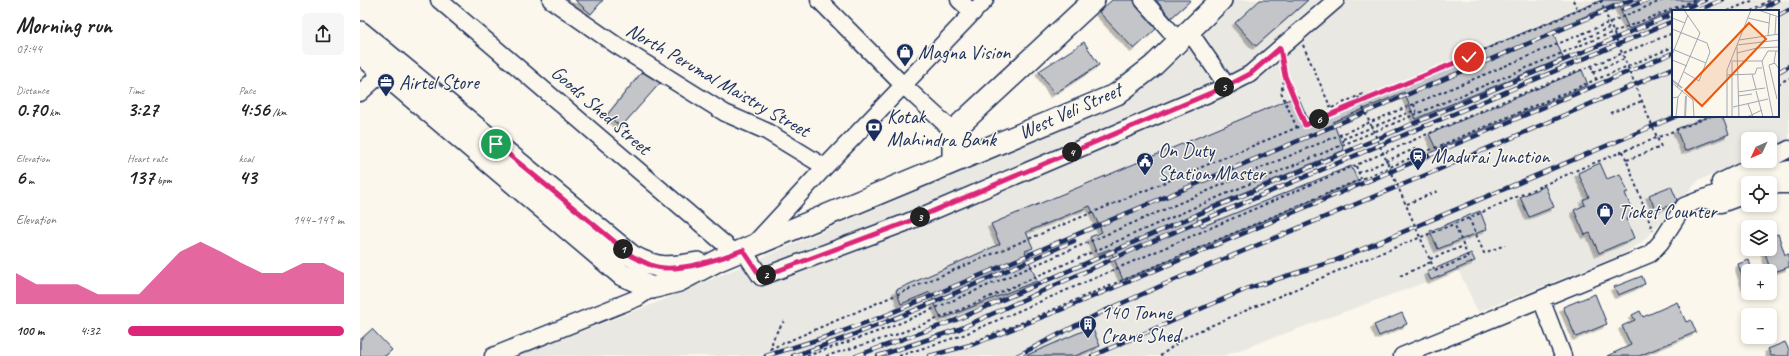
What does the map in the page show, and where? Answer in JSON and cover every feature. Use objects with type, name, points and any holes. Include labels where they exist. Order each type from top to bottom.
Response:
[{"type":"main road","points":[[953,162],[953,131],[1094,0]]},
{"type":"main road","name":"West Veli Street","points":[[652,288],[679,281],[737,252],[1117,94],[1153,66],[1221,0]]},
{"type":"main road","points":[[360,32],[632,256],[652,288]]},
{"type":"main road","points":[[360,52],[622,275],[652,288]]},
{"type":"main road","name":"West Veli Street","points":[[632,256],[646,264],[672,268],[737,252]]},
{"type":"street","name":"Goods Shed Street","points":[[439,0],[737,252],[761,277],[905,223],[1227,86]]},
{"type":"street","name":"North Perumal Maistry Street","points":[[551,0],[616,45],[719,109],[766,131],[825,167]]},
{"type":"street","points":[[819,0],[903,85],[953,131]]},
{"type":"street","points":[[959,0],[973,13]]},
{"type":"street","points":[[737,252],[825,167],[985,0]]},
{"type":"street","points":[[1143,0],[1184,36],[1227,86],[1250,74],[1336,0]]},
{"type":"street","points":[[360,93],[384,72]]},
{"type":"street","points":[[1777,155],[1789,149]]},
{"type":"street","points":[[1701,199],[1718,184],[1750,168]]},
{"type":"street","points":[[1776,176],[1789,169]]},
{"type":"street","points":[[1777,185],[1789,185]]},
{"type":"street","points":[[1402,356],[1650,254],[1658,245],[1684,206],[1701,199],[1741,188]]},
{"type":"street","points":[[1701,199],[1721,204],[1741,197]]},
{"type":"street","points":[[493,356],[637,298],[652,288]]},
{"type":"street","points":[[1541,299],[1563,356]]},
{"type":"path","points":[[1573,0],[1578,11]]},
{"type":"path","points":[[1600,0],[1661,147],[1627,160]]},
{"type":"path","points":[[770,349],[962,267],[1604,0]]},
{"type":"path","points":[[807,356],[891,327],[1340,134],[1663,0]]},
{"type":"path","points":[[826,356],[895,335],[962,309],[1223,194],[1581,45],[1695,0]]},
{"type":"path","points":[[1729,10],[1754,0]]},
{"type":"path","points":[[1753,10],[1770,0]]},
{"type":"path","points":[[1579,40],[1611,27]]},
{"type":"path","points":[[899,356],[963,335],[1504,101],[1672,33]]},
{"type":"path","points":[[1577,35],[1581,45]]},
{"type":"path","points":[[1300,39],[1333,114]]},
{"type":"path","points":[[930,356],[966,345],[1038,316],[1672,47]]},
{"type":"path","points":[[1280,48],[1285,76],[1305,125]]},
{"type":"path","points":[[1593,72],[1624,58]]},
{"type":"path","points":[[1591,66],[1596,79]]},
{"type":"path","points":[[1285,76],[1281,92],[1297,128]]},
{"type":"path","points":[[1779,83],[1789,78]]},
{"type":"path","points":[[1331,108],[1363,94]]},
{"type":"path","points":[[1358,96],[1436,271],[1468,257],[1454,223]]},
{"type":"path","points":[[1610,113],[1642,101]]},
{"type":"path","points":[[1414,104],[1417,114]]},
{"type":"path","points":[[1343,139],[1415,110]]},
{"type":"path","points":[[1160,356],[1187,336],[1356,263],[1469,218],[1623,151],[1708,117]]},
{"type":"path","points":[[1340,134],[1344,144]]},
{"type":"path","points":[[1358,173],[1417,148]]},
{"type":"path","points":[[1623,151],[1658,245]]},
{"type":"path","points":[[1356,166],[1361,179]]},
{"type":"path","points":[[1407,204],[1438,191]]},
{"type":"path","points":[[1469,218],[1484,254],[1505,245]]},
{"type":"path","points":[[1400,276],[1464,246]]},
{"type":"path","points":[[772,356],[770,349],[772,339],[784,321]]},
{"type":"shaded area","points":[[1225,0],[1789,0],[1789,140],[1777,149],[1777,132],[1741,132],[1741,164],[1699,180],[1642,242],[1621,255],[1478,312],[1458,269],[1223,356],[517,356],[661,301],[914,192],[1122,92]]},
{"type":"building","points":[[575,0],[603,0],[591,14]]},
{"type":"building","points":[[1112,0],[1134,0],[1136,6],[1156,29],[1134,49],[1099,12]]},
{"type":"building","points":[[1156,0],[1191,0],[1171,18]]},
{"type":"building","points":[[1260,0],[1308,0],[1256,46],[1235,23]]},
{"type":"building","points":[[1602,0],[1698,0],[1629,29],[1617,3],[1552,30],[1563,58],[1415,119],[1404,92],[1333,122],[1344,150],[1195,213],[1201,227],[1351,166],[1358,181],[1123,280],[1110,249],[1097,254],[1090,237],[1102,232],[1090,206],[1026,232],[1033,248],[1025,251],[1037,281],[941,319],[930,292],[901,304],[896,290],[1000,244],[991,224],[1298,96],[1309,122]]},
{"type":"building","points":[[1084,42],[1099,65],[1054,94],[1039,71]]},
{"type":"building","points":[[1582,70],[1588,85],[1436,149],[1429,134]]},
{"type":"building","points":[[642,72],[660,83],[621,127],[607,115]]},
{"type":"building","points":[[1707,117],[1722,117],[1729,134],[1685,151],[1676,129]]},
{"type":"building","name":"Ticket Counter","points":[[1600,163],[1607,179],[1620,174],[1628,192],[1625,193],[1634,215],[1626,219],[1634,238],[1599,253],[1590,233],[1585,235],[1574,210],[1585,205],[1583,200],[1589,197],[1578,173]]},
{"type":"building","points":[[1545,186],[1554,207],[1529,217],[1520,197]]},
{"type":"building","points":[[1671,186],[1677,200],[1675,203],[1656,211],[1649,195]]},
{"type":"building","points":[[1480,211],[1487,229],[1438,249],[1430,231]]},
{"type":"building","points":[[1777,234],[1785,255],[1789,254],[1789,267],[1777,271],[1777,264],[1768,264],[1766,256],[1777,256]]},
{"type":"building","points":[[1471,253],[1475,261],[1431,280],[1427,272]]},
{"type":"building","points":[[1749,260],[1750,264],[1741,264],[1741,273],[1738,264]]},
{"type":"building","points":[[1642,276],[1645,284],[1618,295],[1614,287]]},
{"type":"building","points":[[1595,294],[1607,324],[1576,337],[1563,307]]},
{"type":"building","points":[[1677,302],[1686,322],[1691,320],[1696,332],[1639,356],[1607,356],[1631,345],[1622,326],[1635,320],[1632,315],[1640,311],[1643,317]]},
{"type":"building","points":[[1402,313],[1407,324],[1379,336],[1374,325]]},
{"type":"building","name":"140 Tonne Crane Shed","points":[[1092,327],[1100,346],[1075,356],[1025,356]]},
{"type":"building","points":[[372,329],[392,350],[385,356],[360,356],[360,340]]},
{"type":"building","points":[[1785,342],[1789,350],[1789,356],[1771,356],[1768,349]]},
{"type":"railway","points":[[766,356],[835,334],[884,316],[1631,0]]},
{"type":"railway","points":[[1623,9],[1647,0]]},
{"type":"railway","points":[[1681,10],[1705,0]]},
{"type":"railway","points":[[1698,10],[1722,0]]},
{"type":"railway","points":[[1760,10],[1777,0]]},
{"type":"railway","points":[[1779,15],[1789,10]]},
{"type":"railway","points":[[856,356],[956,320],[1180,222],[1672,14]]},
{"type":"railway","points":[[878,356],[959,329],[1137,248],[1672,21]]},
{"type":"railway","points":[[929,356],[974,344],[1068,307],[1672,53]]},
{"type":"railway","points":[[1779,71],[1789,66]]},
{"type":"railway","points":[[1017,356],[1102,312],[1181,277],[1440,169],[1672,68]]},
{"type":"railway","points":[[1092,356],[1249,288],[1334,261],[1675,117]]},
{"type":"railway","points":[[793,356],[900,317],[1074,241]]},
{"type":"place","name":"Magna Vision","points":[[905,67]]},
{"type":"place","name":"Airtel Store","points":[[386,97]]},
{"type":"place","name":"Kotak Mahindra Bank","points":[[874,142]]},
{"type":"place","name":"Madurai Junction","points":[[1418,171]]},
{"type":"place","name":"On Duty Station Master","points":[[1145,176]]},
{"type":"place","name":"Ticket Counter","points":[[1605,226]]},
{"type":"place","name":"140 Tonne Crane Shed","points":[[1088,339]]},
{"type":"route","points":[[496,144],[632,256],[646,264],[672,268],[718,260],[743,250],[761,277],[905,223],[1227,86],[1250,74],[1268,60],[1280,48],[1285,76],[1305,125],[1469,57]]}]
